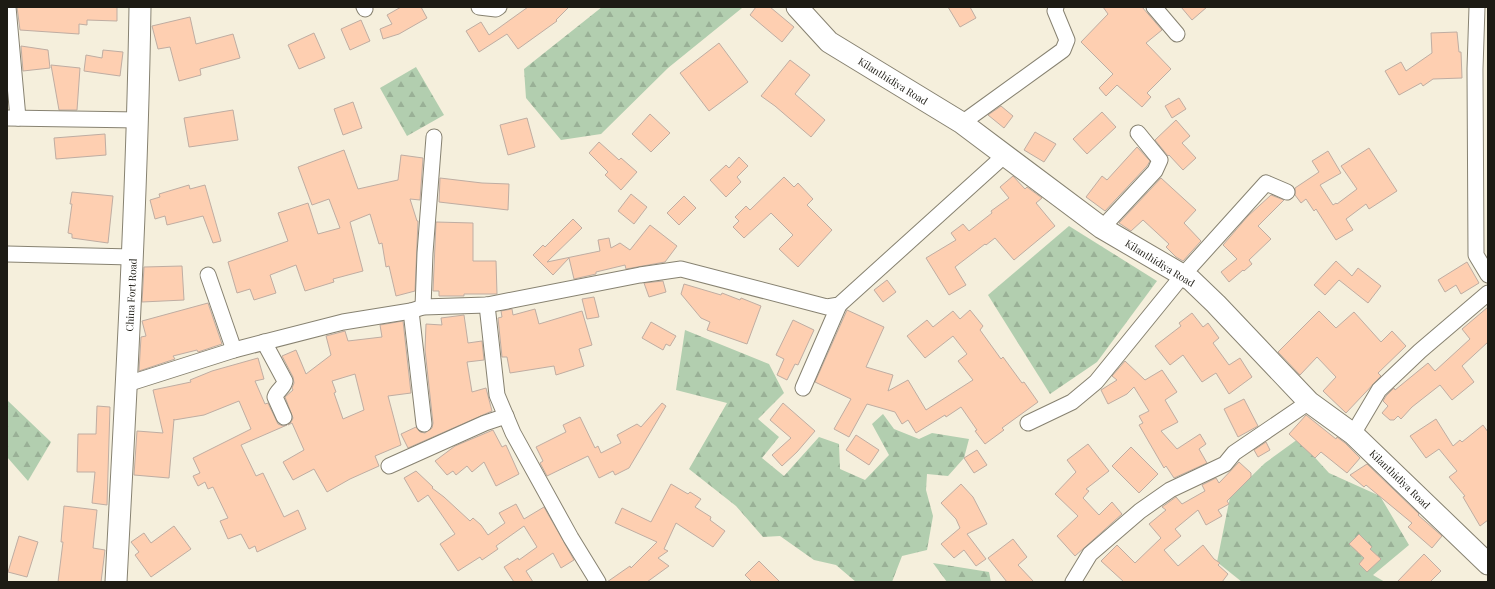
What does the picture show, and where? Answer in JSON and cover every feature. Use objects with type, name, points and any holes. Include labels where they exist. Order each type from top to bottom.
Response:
[{"type":"street","points":[[8,7],[13,118],[139,120]]},
{"type":"street","name":"China Fort Road","points":[[116,582],[139,120],[140,7]]},
{"type":"street","points":[[479,7],[496,9],[499,7]]},
{"type":"street","name":"Kilanthidiya Road","points":[[797,7],[829,42],[962,123],[1102,228],[1191,280],[1216,304],[1309,402],[1353,434],[1488,564]]},
{"type":"street","points":[[962,123],[1063,50],[1067,40],[1055,11],[1056,7]]},
{"type":"street","points":[[1477,7],[1475,69],[1476,255],[1488,276]]},
{"type":"street","points":[[1160,9],[1177,34]]},
{"type":"street","points":[[1102,228],[1155,171],[1160,160],[1138,133]]},
{"type":"street","points":[[424,424],[417,309],[425,253],[434,137]]},
{"type":"street","points":[[803,388],[839,305],[1005,156]]},
{"type":"street","points":[[1028,423],[1072,402],[1096,382],[1183,275],[1266,183],[1286,192]]},
{"type":"street","points":[[7,254],[132,257]]},
{"type":"street","points":[[127,384],[234,350],[343,322],[417,309],[487,305],[640,275],[681,269],[827,307],[839,305]]},
{"type":"street","points":[[208,275],[234,350]]},
{"type":"street","points":[[1353,434],[1379,390],[1420,351],[1488,294]]},
{"type":"street","points":[[487,305],[497,395],[513,433],[571,538],[598,582]]},
{"type":"street","points":[[264,342],[285,381],[275,397],[284,417]]},
{"type":"street","points":[[1073,582],[1090,554],[1140,511],[1170,490],[1225,464],[1234,453],[1309,402]]},
{"type":"street","points":[[389,466],[485,423],[506,416]]},
{"type":"green space","points":[[602,7],[742,8],[668,68],[601,134],[561,140],[526,98],[524,69]]},
{"type":"green space","points":[[416,67],[444,115],[407,136],[380,88]]},
{"type":"green space","points":[[1069,226],[1157,281],[1097,362],[1050,394],[988,295]]},
{"type":"green space","points":[[685,330],[769,364],[784,393],[758,419],[779,437],[762,458],[784,476],[819,437],[839,444],[840,469],[865,480],[889,455],[872,424],[883,414],[894,429],[919,439],[932,433],[969,439],[964,458],[948,476],[927,474],[926,490],[933,516],[927,550],[902,556],[892,582],[856,582],[836,565],[814,560],[780,536],[763,537],[736,506],[689,469],[727,403],[676,390]]},
{"type":"green space","points":[[7,400],[51,442],[28,481],[7,457]]},
{"type":"green space","points":[[1298,439],[1329,473],[1380,496],[1409,545],[1373,575],[1385,582],[1242,582],[1217,562],[1230,497],[1265,463]]},
{"type":"green space","points":[[933,563],[989,572],[991,582],[947,582]]},
{"type":"building","points":[[17,7],[117,7],[117,21],[87,20],[87,25],[79,24],[79,34],[20,30]]},
{"type":"building","points":[[401,7],[421,7],[427,18],[399,34],[383,39],[380,29],[392,24],[387,15]]},
{"type":"building","points":[[528,7],[569,7],[556,20],[557,21],[518,49],[507,34],[479,52],[466,31],[481,22],[489,35]]},
{"type":"building","points":[[756,7],[770,7],[794,27],[782,42],[750,15]]},
{"type":"building","points":[[948,7],[970,7],[976,18],[960,27]]},
{"type":"building","points":[[1103,7],[1142,7],[1162,30],[1146,43],[1171,69],[1147,93],[1151,97],[1142,107],[1117,85],[1106,96],[1099,88],[1113,74],[1081,42],[1108,14]]},
{"type":"building","points":[[1181,7],[1207,7],[1192,20]]},
{"type":"building","points":[[190,17],[196,44],[233,34],[240,58],[200,69],[201,75],[179,81],[170,47],[158,49],[152,26]]},
{"type":"building","points":[[361,20],[370,41],[350,50],[341,29]]},
{"type":"building","points":[[1457,32],[1459,52],[1461,52],[1462,78],[1433,79],[1423,86],[1421,83],[1399,95],[1385,71],[1401,62],[1406,71],[1432,53],[1431,33]]},
{"type":"building","points":[[314,33],[325,58],[299,69],[288,45]]},
{"type":"building","points":[[719,43],[748,82],[709,111],[680,73]]},
{"type":"building","points":[[21,46],[48,50],[50,68],[23,71]]},
{"type":"building","points":[[103,50],[123,52],[120,76],[84,71],[86,55],[102,58]]},
{"type":"building","points":[[790,60],[810,75],[795,94],[825,120],[811,137],[761,96]]},
{"type":"building","points":[[51,65],[80,68],[77,110],[59,110]]},
{"type":"building","points":[[1179,98],[1186,109],[1172,118],[1165,106]]},
{"type":"building","points":[[353,102],[362,128],[343,135],[334,109]]},
{"type":"building","points":[[1001,106],[1013,116],[1004,128],[988,115]]},
{"type":"building","points":[[233,110],[238,140],[189,147],[184,118]]},
{"type":"building","points":[[1102,112],[1116,127],[1087,154],[1073,139]]},
{"type":"building","points":[[650,114],[670,133],[651,152],[632,134]]},
{"type":"building","points":[[527,118],[535,147],[508,155],[500,125]]},
{"type":"building","points":[[1176,120],[1190,136],[1182,143],[1196,158],[1183,170],[1169,155],[1168,156],[1155,140]]},
{"type":"building","points":[[1035,132],[1056,144],[1044,162],[1024,150]]},
{"type":"building","points":[[105,134],[106,155],[56,159],[54,138]]},
{"type":"building","points":[[599,142],[619,160],[621,158],[637,172],[621,190],[605,175],[608,172],[589,153]]},
{"type":"building","points":[[1137,147],[1150,161],[1105,211],[1086,197],[1102,176],[1107,180]]},
{"type":"building","points":[[1369,148],[1397,191],[1369,209],[1366,204],[1346,219],[1353,230],[1336,240],[1316,209],[1314,211],[1306,199],[1301,203],[1295,195],[1295,188],[1319,172],[1312,161],[1328,151],[1341,173],[1320,185],[1333,205],[1336,203],[1337,204],[1357,189],[1341,166]]},
{"type":"building","points":[[344,150],[358,189],[398,180],[401,155],[423,158],[420,200],[410,199],[418,221],[415,291],[396,296],[389,266],[386,267],[382,243],[379,244],[370,214],[350,222],[363,271],[333,279],[334,282],[305,291],[296,265],[270,275],[276,293],[254,300],[250,289],[237,293],[228,262],[288,241],[278,213],[308,203],[318,234],[340,228],[329,199],[312,205],[298,167]]},
{"type":"building","points":[[739,157],[748,166],[737,177],[741,182],[726,197],[710,180],[726,165],[729,168]]},
{"type":"building","points":[[1013,176],[1025,189],[1027,187],[1042,198],[1036,203],[1055,226],[1014,260],[995,238],[986,245],[985,244],[955,267],[966,285],[949,295],[926,258],[956,240],[951,233],[963,224],[969,231],[992,213],[991,211],[1009,198],[1000,187]]},
{"type":"building","points":[[784,177],[794,187],[798,183],[813,199],[807,205],[832,230],[798,267],[779,249],[793,235],[771,213],[744,238],[733,227],[739,221],[735,217],[746,206],[750,210]]},
{"type":"building","points":[[440,178],[482,183],[509,184],[508,210],[439,202]]},
{"type":"building","points":[[1161,178],[1196,210],[1184,223],[1201,241],[1183,261],[1176,257],[1166,247],[1169,244],[1143,220],[1131,231],[1119,223]]},
{"type":"building","points":[[189,185],[190,189],[205,185],[221,241],[213,243],[203,216],[167,225],[165,216],[155,219],[150,200],[160,197],[159,194]]},
{"type":"building","points":[[72,192],[113,196],[108,243],[72,238],[72,234],[68,233]]},
{"type":"building","points":[[631,194],[647,207],[634,224],[618,211]]},
{"type":"building","points":[[1271,195],[1284,200],[1258,226],[1271,239],[1249,260],[1252,264],[1229,282],[1221,272],[1237,259],[1223,245],[1248,216]]},
{"type":"building","points":[[684,196],[696,208],[679,225],[667,213]]},
{"type":"building","points":[[573,219],[582,228],[547,262],[600,251],[598,240],[609,238],[611,248],[620,243],[630,250],[650,225],[677,246],[665,262],[626,269],[625,265],[574,279],[569,258],[553,275],[533,255],[543,245],[545,247]]},
{"type":"building","points":[[436,222],[473,223],[473,261],[496,261],[497,294],[439,296],[439,291],[433,291]]},
{"type":"building","points":[[1336,261],[1352,276],[1358,268],[1381,286],[1368,303],[1339,280],[1325,295],[1314,285]]},
{"type":"building","points":[[1467,262],[1479,283],[1461,294],[1456,285],[1445,292],[1438,280]]},
{"type":"building","points":[[182,266],[184,300],[142,302],[144,267]]},
{"type":"building","points":[[887,280],[896,292],[883,302],[874,290]]},
{"type":"building","points":[[663,281],[666,292],[649,297],[644,283]]},
{"type":"building","points":[[684,284],[721,295],[722,293],[740,300],[741,298],[761,306],[747,344],[707,330],[710,322],[701,318],[681,294]]},
{"type":"building","points":[[594,297],[599,317],[587,319],[582,299]]},
{"type":"building","points":[[208,303],[222,344],[198,352],[197,350],[173,356],[175,359],[139,371],[141,337],[146,336],[142,321]]},
{"type":"building","points":[[1488,307],[1488,342],[1462,366],[1474,382],[1452,400],[1440,385],[1412,407],[1401,419],[1398,416],[1394,420],[1390,420],[1382,413],[1388,406],[1383,401],[1394,388],[1395,390],[1428,363],[1435,371],[1470,339],[1462,329]]},
{"type":"building","points":[[512,309],[513,315],[535,309],[539,324],[582,311],[592,345],[579,349],[584,366],[556,375],[554,366],[510,373],[507,357],[502,357],[498,318],[502,317],[501,311]]},
{"type":"building","points":[[847,310],[884,327],[866,367],[893,375],[888,391],[908,380],[926,410],[973,380],[958,361],[967,354],[953,336],[925,358],[907,336],[927,320],[933,327],[953,311],[960,319],[970,310],[983,326],[980,330],[1001,359],[1003,357],[1022,383],[1024,382],[1038,402],[1002,428],[1004,430],[985,444],[975,431],[977,430],[961,407],[916,433],[908,420],[902,424],[895,412],[867,404],[849,437],[834,429],[851,399],[815,382]]},
{"type":"building","points":[[1319,311],[1336,328],[1354,312],[1381,342],[1392,331],[1406,346],[1378,373],[1381,376],[1346,413],[1323,391],[1336,377],[1317,357],[1300,375],[1278,352]]},
{"type":"building","points":[[1192,313],[1203,327],[1208,323],[1219,338],[1213,343],[1229,365],[1240,358],[1252,377],[1229,394],[1216,373],[1202,382],[1183,355],[1170,365],[1155,346],[1181,326],[1179,323]]},
{"type":"building","points":[[464,315],[468,343],[482,341],[484,360],[467,362],[472,392],[486,388],[492,411],[408,448],[401,434],[416,427],[420,432],[425,433],[432,428],[433,423],[425,350],[426,324],[442,325],[441,318]]},
{"type":"building","points":[[793,320],[814,330],[798,365],[795,364],[787,380],[777,375],[784,359],[776,355]]},
{"type":"building","points":[[403,321],[411,393],[388,396],[401,445],[375,456],[379,466],[350,479],[327,492],[314,469],[293,480],[283,462],[304,450],[292,423],[288,425],[293,418],[285,397],[293,390],[292,388],[294,383],[293,377],[282,356],[296,350],[306,374],[331,355],[326,336],[345,331],[348,341],[382,337],[380,325]],"holes":[[[355,374],[364,410],[343,419],[334,393],[336,392],[332,381]]]},
{"type":"building","points":[[651,322],[676,336],[670,346],[666,344],[663,350],[642,338]]},
{"type":"building","points":[[258,358],[264,379],[255,381],[265,404],[268,403],[278,424],[283,426],[287,425],[241,445],[256,476],[263,473],[284,517],[298,510],[306,529],[257,552],[255,546],[249,549],[241,534],[228,539],[220,521],[228,518],[213,487],[208,489],[205,482],[198,486],[193,476],[200,473],[193,458],[251,429],[239,401],[204,415],[174,419],[169,478],[134,475],[137,431],[163,433],[153,390],[191,382],[190,380],[212,371]]},
{"type":"building","points":[[1125,361],[1145,380],[1162,370],[1177,392],[1165,400],[1178,422],[1161,431],[1177,449],[1200,434],[1206,444],[1199,449],[1207,463],[1174,478],[1166,466],[1164,468],[1139,425],[1143,423],[1139,416],[1149,411],[1134,387],[1127,394],[1108,404],[1101,390],[1117,380],[1112,376]]},
{"type":"building","points":[[1244,399],[1258,426],[1238,437],[1224,409]]},
{"type":"building","points":[[662,403],[666,406],[629,468],[615,475],[613,471],[599,478],[588,456],[547,476],[540,463],[543,461],[536,447],[566,432],[563,425],[580,417],[595,448],[598,446],[601,453],[621,443],[617,435],[637,424],[641,427]]},
{"type":"building","points":[[783,403],[815,431],[797,452],[782,466],[772,455],[791,438],[770,420]]},
{"type":"building","points":[[97,406],[110,407],[107,505],[92,503],[95,472],[77,472],[78,434],[96,434]]},
{"type":"building","points":[[1306,415],[1336,439],[1337,437],[1345,443],[1360,458],[1347,473],[1321,452],[1315,458],[1289,434]]},
{"type":"building","points":[[1436,419],[1453,446],[1460,440],[1462,442],[1483,425],[1488,432],[1488,520],[1480,526],[1463,497],[1465,496],[1449,477],[1457,471],[1439,449],[1426,458],[1410,436]]},
{"type":"building","points":[[493,430],[502,447],[506,445],[519,474],[496,486],[484,462],[472,472],[467,466],[456,475],[453,471],[447,475],[435,461],[455,446]]},
{"type":"building","points":[[856,435],[879,450],[869,465],[846,450]]},
{"type":"building","points":[[1266,442],[1270,450],[1258,457],[1254,450]]},
{"type":"building","points":[[1088,444],[1109,471],[1086,489],[1089,491],[1083,498],[1099,515],[1112,502],[1122,514],[1075,556],[1057,536],[1078,516],[1055,494],[1076,472],[1067,460]]},
{"type":"building","points":[[1131,447],[1158,474],[1139,493],[1112,466]]},
{"type":"building","points":[[977,450],[987,465],[974,473],[964,458]]},
{"type":"building","points":[[1239,462],[1251,473],[1251,477],[1227,501],[1229,504],[1218,510],[1222,516],[1206,525],[1198,510],[1175,529],[1181,536],[1164,550],[1178,566],[1203,545],[1214,559],[1220,563],[1218,565],[1228,574],[1222,582],[1124,582],[1101,561],[1117,545],[1135,563],[1161,538],[1149,524],[1166,510],[1162,507],[1176,497],[1182,504],[1205,491],[1202,485],[1216,478],[1219,483]]},
{"type":"building","points":[[1367,464],[1419,514],[1418,515],[1442,536],[1432,548],[1408,527],[1412,523],[1366,485],[1364,487],[1350,475]]},
{"type":"building","points":[[416,471],[433,487],[432,488],[470,521],[473,518],[481,525],[488,535],[505,523],[499,513],[516,504],[524,519],[544,507],[574,560],[561,568],[553,553],[526,571],[533,582],[514,582],[504,567],[518,558],[519,560],[537,547],[524,526],[496,546],[498,549],[482,560],[480,557],[458,571],[440,544],[455,534],[428,495],[418,502],[404,478]]},
{"type":"building","points":[[671,484],[688,494],[690,492],[701,499],[695,507],[711,517],[710,520],[725,531],[713,547],[676,523],[664,549],[668,551],[658,558],[669,566],[647,582],[607,582],[630,566],[631,568],[657,542],[615,523],[622,508],[651,522]]},
{"type":"building","points":[[961,484],[973,497],[987,524],[967,534],[986,559],[976,566],[964,550],[954,558],[941,544],[960,528],[956,519],[941,503]]},
{"type":"building","points":[[64,506],[97,510],[93,548],[105,550],[101,582],[58,582],[63,542],[61,542]]},
{"type":"building","points":[[174,526],[191,549],[151,577],[135,555],[139,552],[131,542],[144,533],[151,543]]},
{"type":"building","points":[[1359,534],[1372,547],[1370,549],[1381,559],[1367,572],[1359,564],[1364,558],[1349,544]]},
{"type":"building","points":[[19,536],[38,542],[27,577],[8,572]]},
{"type":"building","points":[[1013,539],[1027,557],[1018,565],[1034,582],[1007,582],[988,558]]},
{"type":"building","points":[[1424,554],[1441,571],[1430,582],[1397,582]]},
{"type":"building","points":[[759,561],[780,582],[752,582],[745,575]]}]
